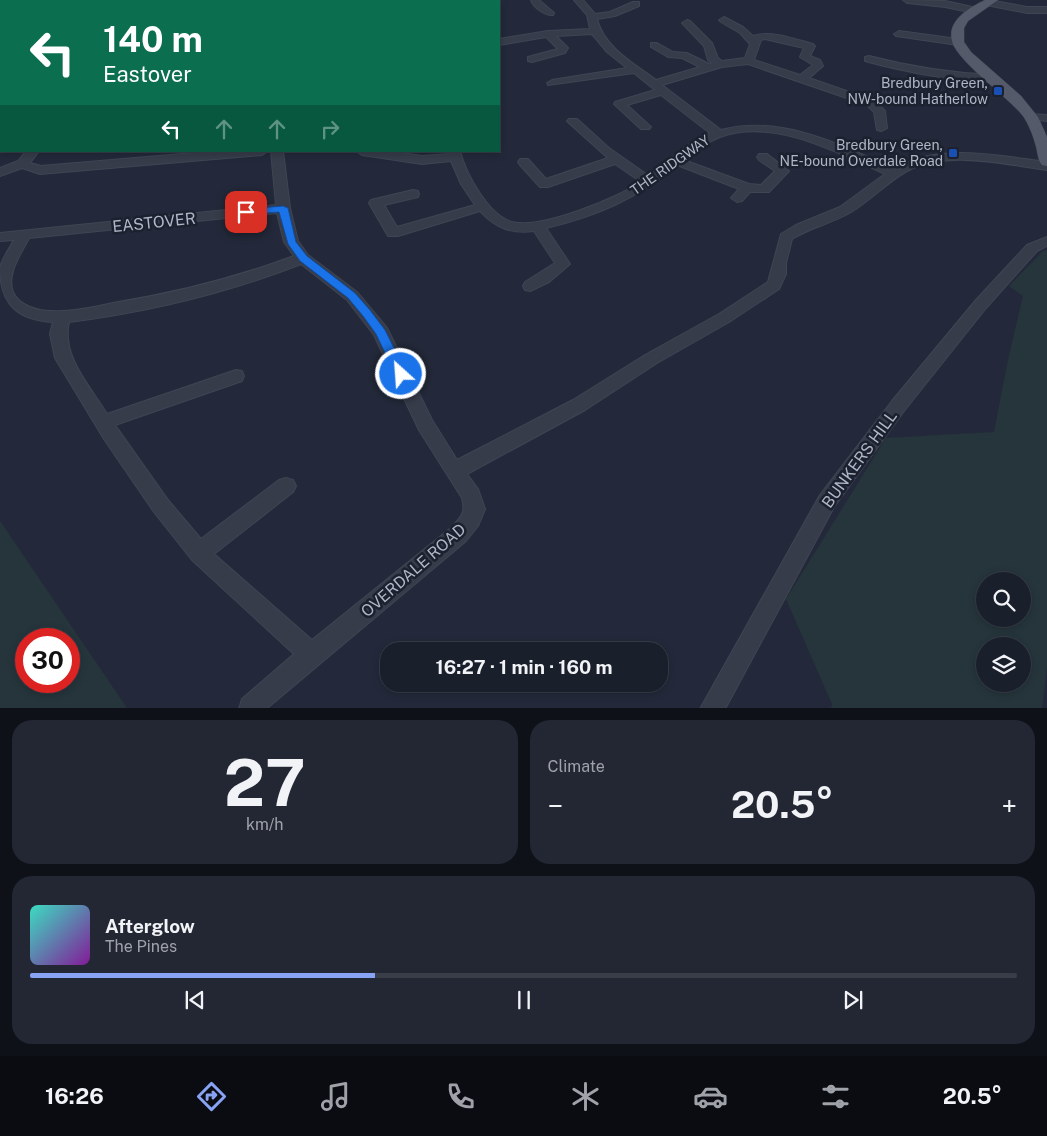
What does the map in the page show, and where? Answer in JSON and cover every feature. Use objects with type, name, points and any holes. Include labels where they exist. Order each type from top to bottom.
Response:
[{"type":"main road","points":[[991,1],[974,10],[963,19],[958,28],[958,42],[967,55],[1016,98],[1030,117],[1043,144],[1047,162]]},
{"type":"street","points":[[535,0],[535,2],[550,13]]},
{"type":"street","points":[[578,0],[592,17],[596,31],[610,50],[718,133]]},
{"type":"street","points":[[907,0],[974,10]]},
{"type":"street","points":[[991,1],[1027,10],[1047,10]]},
{"type":"street","points":[[592,17],[612,14],[636,4]]},
{"type":"street","points":[[724,20],[749,35],[751,41],[755,43]]},
{"type":"street","points":[[704,25],[689,25],[709,45],[713,60],[721,64]]},
{"type":"street","points":[[500,42],[548,34],[596,31]]},
{"type":"street","points":[[532,59],[562,51],[563,48],[548,34]]},
{"type":"street","points":[[895,34],[958,42]]},
{"type":"street","points":[[748,61],[757,38],[764,36],[810,46],[805,57],[816,62],[818,66],[801,79]]},
{"type":"street","points":[[654,44],[671,55],[684,55],[709,68]]},
{"type":"street","points":[[869,60],[896,68],[994,78]]},
{"type":"street","points":[[619,104],[721,64],[748,61],[871,103],[880,111],[881,128]]},
{"type":"street","points":[[552,83],[634,70]]},
{"type":"street","points":[[610,96],[645,127]]},
{"type":"street","points":[[1030,117],[1047,118]]},
{"type":"street","points":[[573,121],[617,159],[650,182]]},
{"type":"street","name":"THE RIDGWAY","points":[[454,154],[464,180],[494,219],[504,225],[522,229],[538,227],[625,197],[650,182],[701,141],[718,133],[758,129],[798,134],[820,141],[895,174]]},
{"type":"street","points":[[0,172],[22,164],[32,152]]},
{"type":"street","points":[[22,164],[40,170],[250,152]]},
{"type":"street","name":"OVERDALE ROAD","points":[[250,707],[459,534],[471,520],[475,509],[472,496],[454,472],[425,425],[381,332],[352,296],[303,258],[291,242],[283,208],[276,152]]},
{"type":"street","points":[[374,152],[399,154],[422,160],[454,154]]},
{"type":"street","points":[[677,161],[747,188],[764,189],[783,171],[763,157]]},
{"type":"street","points":[[454,472],[579,405],[651,359],[724,318],[774,285],[779,274],[779,263],[786,237],[809,223],[844,210],[912,164],[955,158],[981,158],[1047,166]]},
{"type":"street","points":[[524,162],[544,184],[617,159]]},
{"type":"street","points":[[737,198],[747,188]]},
{"type":"street","points":[[413,194],[376,203],[392,233],[484,206]]},
{"type":"street","name":"EASTOVER","points":[[24,235],[283,208]]},
{"type":"street","points":[[530,286],[550,275],[563,264],[538,227]]},
{"type":"street","points":[[0,237],[24,235]]},
{"type":"street","points":[[24,235],[9,264],[3,283],[8,298],[20,308],[35,315],[62,317],[195,294],[266,274],[303,258]]},
{"type":"street","name":"BUNKERS HILL","points":[[712,708],[826,500],[898,406],[981,304],[1032,248],[1047,241]]},
{"type":"street","points":[[62,317],[58,334],[63,358],[152,495],[200,553],[265,615],[311,655]]},
{"type":"street","points":[[104,422],[236,376]]},
{"type":"street","points":[[200,553],[286,486]]},
{"type":"shaded area","points":[[1047,250],[1047,667],[1042,708],[831,708],[832,704],[786,599],[886,438],[994,432],[1023,296],[1009,286],[1043,251]]},
{"type":"shaded area","points":[[0,521],[73,628],[15,628],[15,693],[80,693],[80,639],[127,708],[0,708]]},
{"type":"place","name":"Bredbury Green, NW-bound Hatherlow","points":[[998,91]]},
{"type":"place","name":"Bredbury Green, NE-bound Overdale Road","points":[[953,153]]},
{"type":"route","points":[[246,212],[283,208],[291,242],[303,258],[352,296],[367,313],[381,332],[401,374]]}]
